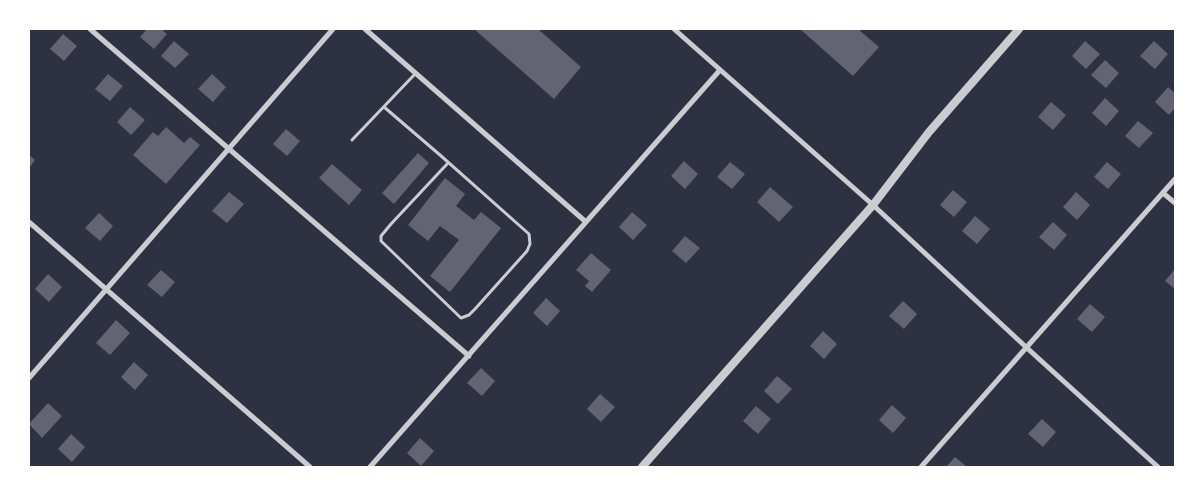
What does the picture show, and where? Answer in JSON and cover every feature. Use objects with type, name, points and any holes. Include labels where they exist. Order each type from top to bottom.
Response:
[{"type":"street","points":[[90,29],[469,356]]},
{"type":"street","points":[[29,378],[333,29]]},
{"type":"street","points":[[365,29],[586,222]]},
{"type":"street","points":[[674,29],[874,205],[1158,467]]},
{"type":"street","points":[[642,467],[874,205],[929,132],[1019,29]]},
{"type":"street","points":[[370,467],[720,70]]},
{"type":"street","points":[[921,467],[1175,179]]},
{"type":"street","points":[[1163,193],[1175,203]]},
{"type":"street","points":[[29,222],[310,467]]},
{"type":"lane","points":[[352,140],[416,73]]},
{"type":"lane","points":[[384,107],[448,163],[529,234],[530,244],[527,250],[469,315],[461,318],[381,241],[381,236],[391,224],[448,163]]},
{"type":"building","points":[[147,29],[161,29],[167,34],[154,49],[140,37]]},
{"type":"building","points":[[474,29],[538,29],[581,67],[554,99]]},
{"type":"building","points":[[800,29],[858,29],[879,47],[853,76]]},
{"type":"building","points":[[63,34],[77,46],[64,61],[50,49]]},
{"type":"building","points":[[174,41],[189,54],[175,68],[161,56]]},
{"type":"building","points":[[1085,41],[1100,54],[1086,69],[1072,56]]},
{"type":"building","points":[[1154,41],[1168,54],[1155,69],[1140,56]]},
{"type":"building","points":[[1105,60],[1119,73],[1106,88],[1091,75]]},
{"type":"building","points":[[108,74],[123,86],[110,101],[95,89]]},
{"type":"building","points":[[212,74],[226,87],[213,102],[198,89]]},
{"type":"building","points":[[1168,87],[1175,93],[1175,108],[1169,115],[1155,102]]},
{"type":"building","points":[[1105,98],[1119,111],[1106,126],[1092,113]]},
{"type":"building","points":[[1051,102],[1066,115],[1053,130],[1038,117]]},
{"type":"building","points":[[130,107],[145,120],[131,135],[117,122]]},
{"type":"building","points":[[1138,121],[1153,133],[1139,148],[1125,136]]},
{"type":"building","points":[[166,127],[184,143],[190,137],[200,145],[166,184],[133,155],[153,132],[158,136]]},
{"type":"building","points":[[286,129],[300,141],[287,156],[273,144]]},
{"type":"building","points":[[418,153],[429,163],[394,204],[382,193]]},
{"type":"building","points":[[29,155],[35,160],[29,168]]},
{"type":"building","points":[[684,161],[698,174],[685,189],[671,176]]},
{"type":"building","points":[[730,162],[745,174],[732,189],[717,177]]},
{"type":"building","points":[[1107,162],[1121,174],[1108,189],[1094,177]]},
{"type":"building","points":[[332,164],[362,190],[349,205],[319,178]]},
{"type":"building","points":[[445,178],[465,194],[456,206],[474,220],[481,212],[501,228],[450,292],[430,276],[459,240],[440,226],[428,241],[408,225]]},
{"type":"building","points":[[770,187],[793,207],[779,222],[757,202]]},
{"type":"building","points":[[953,190],[967,202],[954,217],[940,205]]},
{"type":"building","points":[[229,192],[244,204],[227,223],[212,211]]},
{"type":"building","points":[[1076,192],[1090,205],[1077,220],[1063,207]]},
{"type":"building","points":[[632,212],[647,225],[633,240],[619,227]]},
{"type":"building","points":[[99,213],[113,226],[100,241],[85,228]]},
{"type":"building","points":[[975,216],[990,229],[977,244],[962,231]]},
{"type":"building","points":[[1053,222],[1067,235],[1054,250],[1039,237]]},
{"type":"building","points":[[685,236],[700,248],[686,263],[672,251]]},
{"type":"building","points":[[591,253],[611,270],[592,292],[585,286],[589,281],[576,270]]},
{"type":"building","points":[[1175,269],[1175,289],[1165,281]]},
{"type":"building","points":[[161,270],[175,282],[162,297],[147,285]]},
{"type":"building","points":[[48,274],[62,287],[49,302],[35,289]]},
{"type":"building","points":[[546,298],[560,311],[547,326],[533,313]]},
{"type":"building","points":[[903,301],[917,314],[904,329],[889,316]]},
{"type":"building","points":[[1090,304],[1105,317],[1092,332],[1077,319]]},
{"type":"building","points":[[116,320],[130,333],[110,355],[96,343]]},
{"type":"building","points":[[823,331],[837,344],[824,359],[810,346]]},
{"type":"building","points":[[134,362],[148,375],[135,390],[121,377]]},
{"type":"building","points":[[481,368],[495,381],[482,396],[467,383]]},
{"type":"building","points":[[777,376],[792,389],[778,404],[764,391]]},
{"type":"building","points":[[600,394],[615,407],[601,422],[587,409]]},
{"type":"building","points":[[48,403],[62,416],[42,438],[29,424]]},
{"type":"building","points":[[892,405],[906,418],[893,433],[879,420]]},
{"type":"building","points":[[756,406],[771,419],[758,434],[743,421]]},
{"type":"building","points":[[1042,419],[1056,432],[1043,447],[1028,434]]},
{"type":"building","points":[[71,434],[85,447],[72,462],[58,449]]},
{"type":"building","points":[[420,438],[434,451],[421,466],[407,453]]},
{"type":"building","points":[[955,457],[967,467],[946,467]]}]
